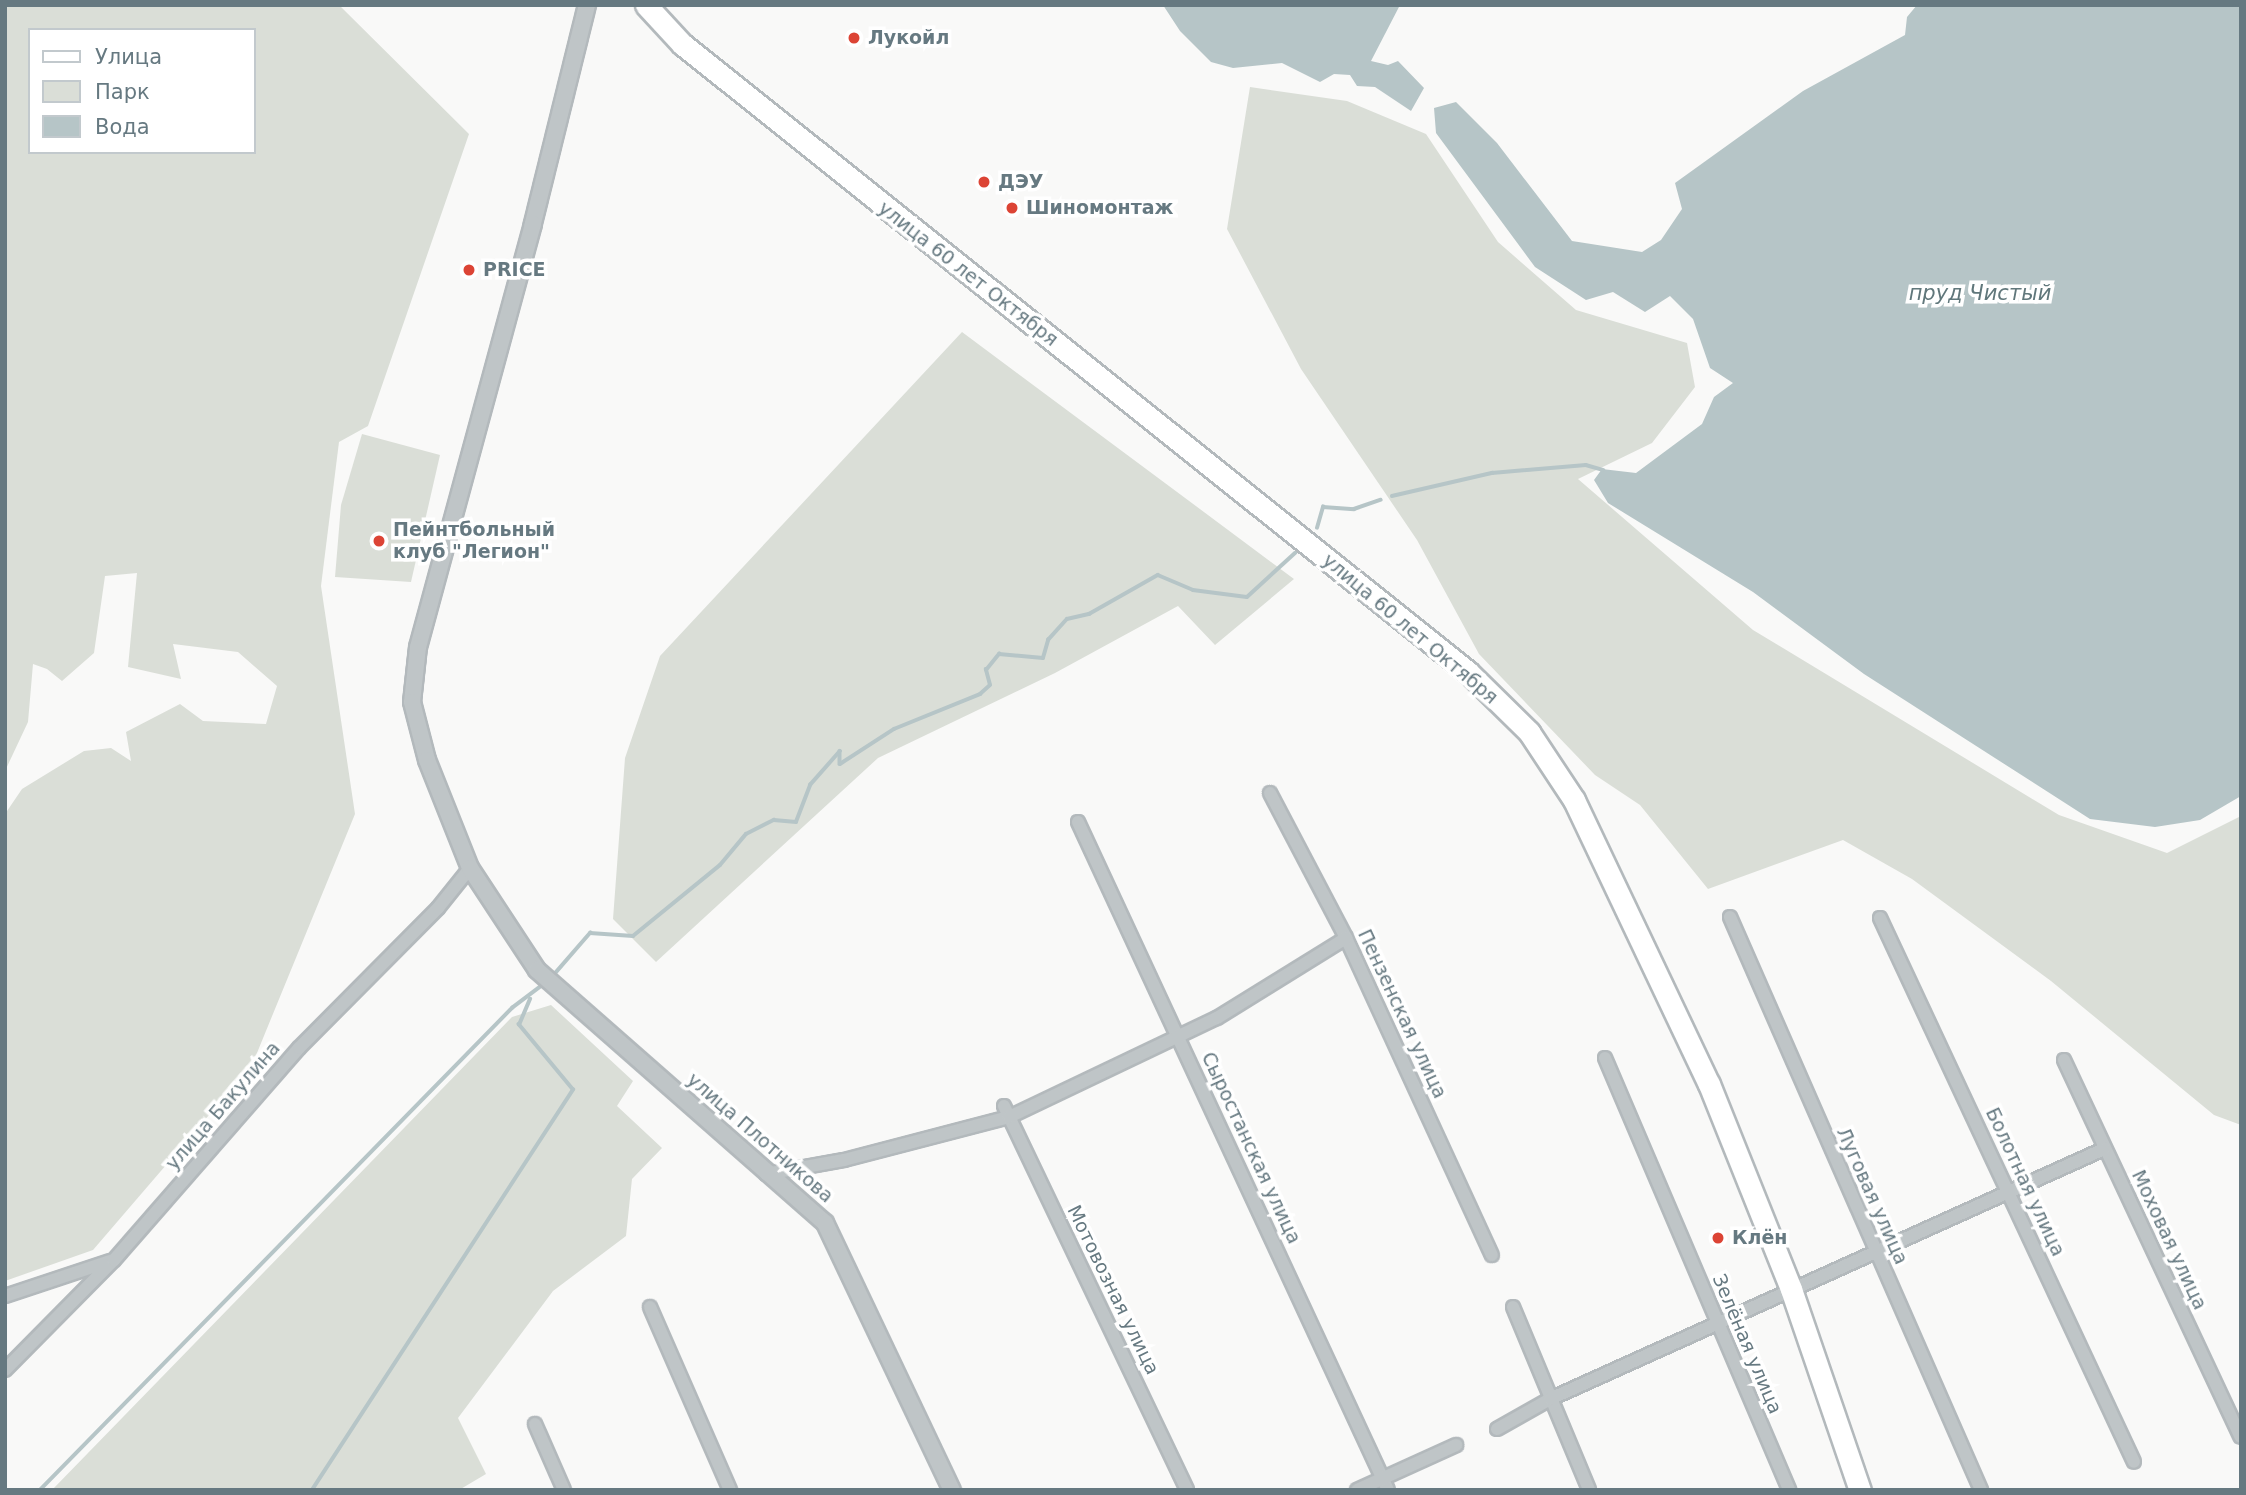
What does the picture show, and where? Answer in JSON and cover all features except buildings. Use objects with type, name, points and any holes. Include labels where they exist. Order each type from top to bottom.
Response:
[{"type":"main road","name":"улица 60 лет Октября","points":[[646,6],[682,44],[845,178],[1468,672],[1529,732],[1574,800],[1709,1084],[1791,1289],[1860,1490]]},
{"type":"street","points":[[470,868],[427,760],[412,702],[418,647],[533,224],[587,5]]},
{"type":"street","name":"Пензенская улица","points":[[1270,793],[1346,937],[1492,1255]]},
{"type":"street","name":"Сыростанская улица","points":[[1078,822],[1385,1484]]},
{"type":"street","name":"улица Плотникова","points":[[470,868],[537,970],[766,1174],[825,1223],[952,1490]]},
{"type":"street","name":"улица Бакулина","points":[[5,1370],[114,1259],[299,1048],[438,908],[470,868]]},
{"type":"street","name":"Луговая улица","points":[[1730,917],[1981,1490]]},
{"type":"street","name":"Болотная улица","points":[[1880,918],[2134,1462]]},
{"type":"street","points":[[766,1174],[844,1160],[1068,1092],[1178,1034],[1217,1018],[1346,937]]},
{"type":"street","name":"Зелёная улица","points":[[1605,1058],[1789,1490]]},
{"type":"street","name":"Моховая улица","points":[[2064,1060],[2241,1437]]},
{"type":"street","name":"Мотовозная улица","points":[[1006,1112],[1187,1490]]},
{"type":"street","points":[[1497,1429],[1550,1398],[2104,1149]]},
{"type":"street","points":[[5,1296],[114,1259]]},
{"type":"street","points":[[650,1307],[730,1490]]},
{"type":"street","points":[[1513,1307],[1589,1490]]},
{"type":"street","points":[[535,1424],[564,1490]]},
{"type":"street","points":[[1357,1490],[1385,1484],[1456,1444]]},
{"type":"green space","points":[[5,5],[339,5],[469,134],[368,426],[339,442],[321,586],[355,814],[252,1065],[93,1250],[5,1281],[5,814],[22,789],[84,751],[111,748],[131,761],[126,732],[180,704],[203,721],[266,724],[277,686],[238,652],[173,644],[181,679],[128,667],[137,573],[105,576],[94,653],[62,681],[47,669],[33,664],[28,722],[5,771]]},
{"type":"green space","points":[[1250,87],[1347,101],[1426,134],[1498,242],[1576,310],[1687,343],[1695,387],[1652,443],[1578,479],[1753,630],[2059,815],[2167,853],[2241,816],[2241,1125],[2214,1115],[2051,981],[1912,879],[1843,840],[1708,889],[1640,805],[1595,775],[1479,654],[1417,540],[1301,369],[1227,229]]},
{"type":"green space","points":[[962,332],[1294,579],[1215,645],[1178,606],[1055,673],[878,758],[656,962],[613,919],[625,758],[660,656]]},
{"type":"green space","name":"Пейнтбольный клуб \"Легион\"","points":[[362,434],[440,455],[411,582],[335,577],[341,505]]},
{"type":"green space","points":[[551,1005],[633,1081],[617,1106],[662,1148],[632,1179],[626,1236],[553,1291],[458,1418],[486,1474],[459,1490],[52,1490],[512,1017]]},
{"type":"water","points":[[1163,5],[1400,5],[1371,61],[1388,65],[1398,61],[1424,88],[1411,111],[1375,87],[1357,86],[1350,75],[1334,74],[1320,82],[1282,63],[1233,68],[1211,62],[1180,31]]},
{"type":"water","name":"пруд Чистый","points":[[1917,5],[2241,5],[2241,796],[2200,820],[2155,827],[2090,819],[1864,674],[1753,592],[1608,503],[1594,480],[1602,469],[1636,473],[1702,424],[1714,397],[1733,383],[1710,368],[1693,319],[1670,296],[1645,312],[1613,292],[1586,300],[1535,267],[1436,133],[1434,108],[1456,102],[1497,143],[1572,241],[1642,252],[1661,240],[1682,209],[1675,183],[1803,91],[1905,35],[1907,17]]},
{"type":"waterway","points":[[1392,496],[1492,473],[1586,465],[1603,470]]},
{"type":"waterway","points":[[1317,528],[1323,507],[1354,509],[1380,500]]},
{"type":"waterway","points":[[551,978],[590,933],[633,936],[720,865],[746,834],[774,820],[796,822],[810,785],[840,751],[840,764],[894,729],[980,694],[990,685],[986,670],[999,654],[1043,658],[1048,640],[1067,619],[1089,614],[1158,575],[1193,590],[1247,597],[1295,553]]},
{"type":"waterway","points":[[40,1490],[512,1008],[545,983]]},
{"type":"waterway","points":[[312,1490],[573,1090],[519,1025],[530,999]]},
{"type":"place","name":"Лукойл","points":[[854,38]]},
{"type":"place","name":"ДЭУ","points":[[984,182]]},
{"type":"place","name":"Шиномонтаж","points":[[1012,208]]},
{"type":"place","name":"PRICE","points":[[469,270]]},
{"type":"place","name":"Пейнтбольный клуб \"Легион\"","points":[[379,541]]},
{"type":"place","name":"Клён","points":[[1718,1238]]}]
